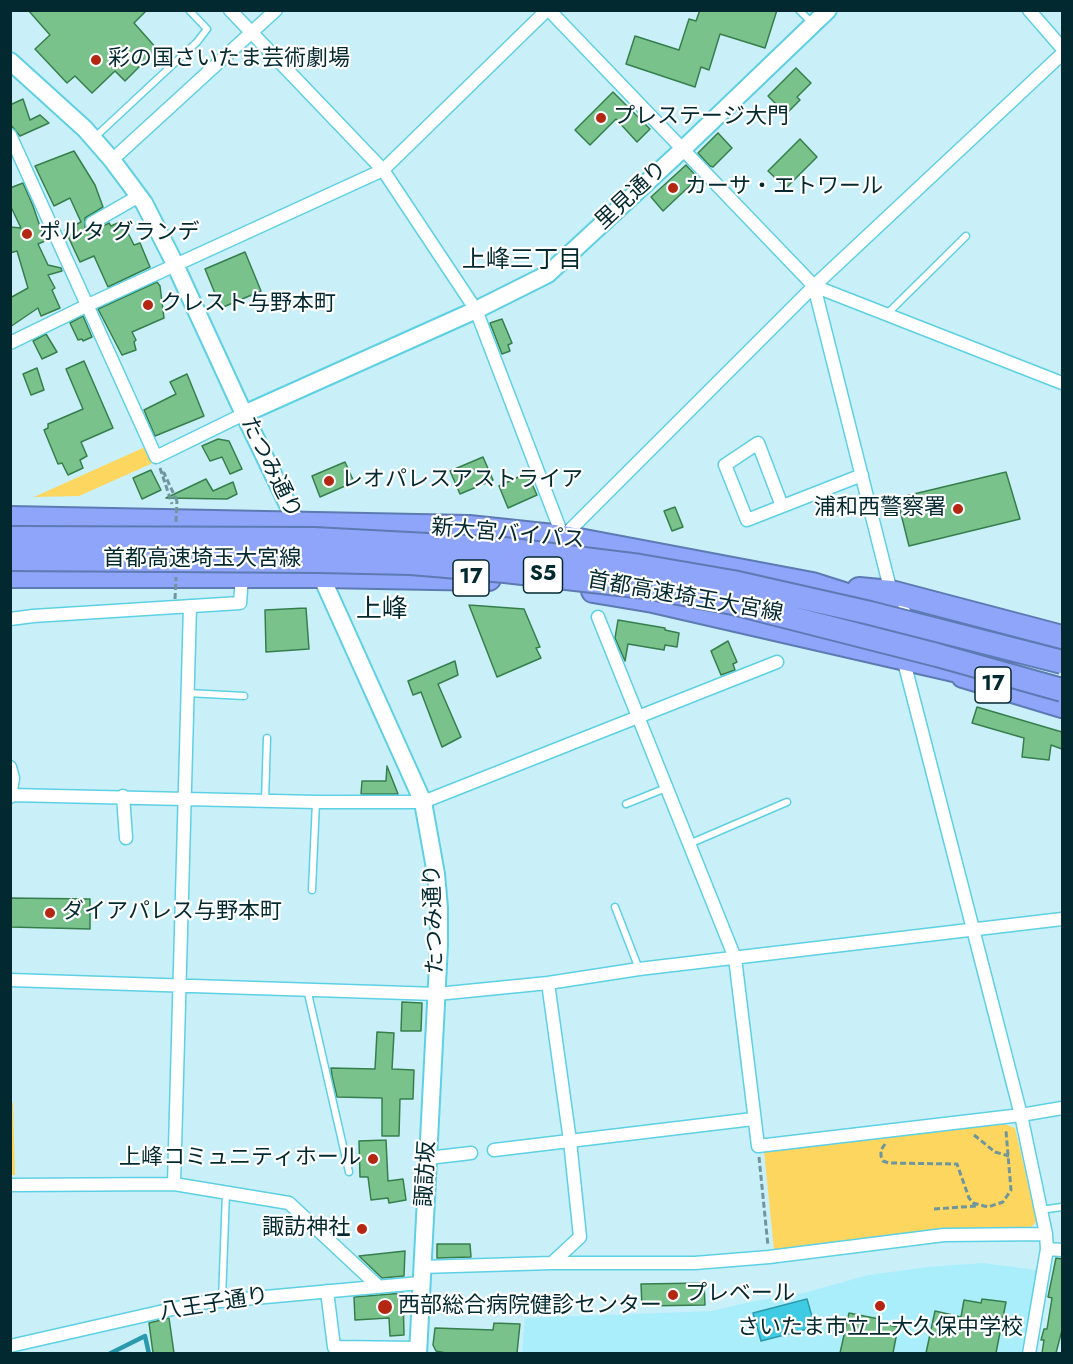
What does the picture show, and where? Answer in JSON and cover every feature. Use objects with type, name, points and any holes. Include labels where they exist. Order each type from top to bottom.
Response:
[{"type":"highway","name":"新大宮バイパス","points":[[10,519],[469,527],[563,537],[812,584],[1062,660]]},
{"type":"highway","name":"首都高速埼玉大宮線","points":[[10,538],[314,538],[504,549],[640,566],[733,582],[1062,660]]},
{"type":"highway","name":"首都高速埼玉大宮線","points":[[10,559],[411,564],[505,571],[645,586],[733,603],[937,655],[1062,692]]},
{"type":"highway","name":"新大宮バイパス","points":[[10,576],[322,576],[508,579],[653,601],[913,662],[1062,692]]},
{"type":"highway","name":"17","points":[[812,584],[891,592],[1062,637]]},
{"type":"highway","name":"17","points":[[913,662],[1062,706]]},
{"type":"main road","name":"里見通り","points":[[244,414],[476,310],[548,274],[828,10]]},
{"type":"main road","name":"たつみ通り","points":[[10,61],[59,104],[93,138],[139,196],[175,266],[322,576],[423,802],[436,874],[439,908],[437,994]]},
{"type":"main road","name":"諏訪坂","points":[[418,1351],[437,994]]},
{"type":"street","points":[[230,10],[383,170],[476,310],[563,537],[814,286],[1062,54]]},
{"type":"street","points":[[112,160],[276,10]]},
{"type":"street","points":[[10,343],[383,170],[548,10],[814,286],[1062,383]]},
{"type":"street","points":[[1029,10],[1062,48]]},
{"type":"street","points":[[10,135],[156,457],[244,414]]},
{"type":"street","points":[[92,223],[139,196]]},
{"type":"street","points":[[814,286],[891,592],[905,614]]},
{"type":"street","points":[[782,506],[758,443],[725,465],[747,520],[862,475]]},
{"type":"street","points":[[10,619],[240,603],[242,576]]},
{"type":"street","points":[[174,1184],[190,606]]},
{"type":"street","points":[[598,617],[735,958],[758,1146],[1021,1115],[1062,1108]]},
{"type":"street","points":[[10,767],[13,778],[11,796],[423,802],[777,662]]},
{"type":"street","points":[[913,662],[975,930],[1021,1115],[1046,1234],[1047,1249],[1029,1353]]},
{"type":"street","points":[[123,796],[126,838]]},
{"type":"street","points":[[10,980],[437,994],[548,983],[639,969],[1062,919]]},
{"type":"street","points":[[548,983],[570,1142],[580,1237],[552,1263]]},
{"type":"street","points":[[494,1150],[753,1119]]},
{"type":"street","points":[[428,1158],[471,1153]]},
{"type":"street","points":[[10,1185],[174,1184],[289,1203],[379,1287]]},
{"type":"street","name":"八王子通り","points":[[15,1348],[199,1303],[379,1287],[421,1275],[552,1263],[695,1263],[770,1257],[944,1235],[1046,1234]]},
{"type":"street","points":[[1047,1249],[1062,1250]]},
{"type":"street","points":[[327,1291],[334,1347],[418,1351]]},
{"type":"lane","points":[[93,138],[197,42],[207,29],[189,10]]},
{"type":"lane","points":[[799,10],[813,25]]},
{"type":"lane","points":[[886,315],[966,236]]},
{"type":"lane","points":[[188,693],[244,696]]},
{"type":"lane","points":[[265,801],[267,738]]},
{"type":"lane","points":[[626,804],[666,788]]},
{"type":"lane","points":[[312,890],[316,802]]},
{"type":"lane","points":[[688,844],[787,802]]},
{"type":"lane","points":[[615,907],[639,969]]},
{"type":"lane","points":[[308,989],[349,1172]]},
{"type":"lane","points":[[222,1301],[226,1193]]},
{"type":"lane","points":[[1040,1209],[1062,1207]]},
{"type":"path","points":[[156,457],[177,501]]},
{"type":"path","points":[[164,474],[172,506]]},
{"type":"path","points":[[934,1209],[996,1206],[1008,1196],[1011,1190],[1004,1117]]},
{"type":"path","points":[[968,1136],[984,1134]]},
{"type":"path","points":[[974,1135],[994,1152],[1008,1156]]},
{"type":"path","points":[[888,1143],[883,1146],[881,1156],[889,1163],[957,1164],[969,1198],[973,1203],[981,1206]]},
{"type":"path","points":[[758,1146],[770,1257]]},
{"type":"path","points":[[968,1207],[969,1198]]},
{"type":"shaded area","points":[[145,447],[153,463],[79,496],[34,497]]},
{"type":"shaded area","points":[[13,1102],[15,1175],[11,1175],[10,1103]]},
{"type":"shaded area","points":[[996,1121],[1015,1128],[1037,1221],[1030,1228],[774,1250],[764,1151]]},
{"type":"shaded area","name":"さいたま市立上大久保中学校","points":[[983,1263],[1037,1270],[1021,1353],[522,1354],[525,1318],[712,1311],[803,1293],[869,1275]]},
{"type":"shaded area","points":[[807,1299],[815,1327],[761,1341],[753,1313]]},
{"type":"building","name":"彩の国さいたま芸術劇場","points":[[28,10],[147,10],[134,23],[157,49],[125,81],[115,71],[92,93],[75,76],[67,83],[35,49],[50,35]]},
{"type":"building","points":[[700,10],[777,10],[765,48],[720,34],[709,70],[701,67],[695,87],[626,64],[635,36],[679,50],[689,19],[696,21]]},
{"type":"building","points":[[796,68],[811,83],[797,97],[800,100],[786,114],[768,96]]},
{"type":"building","name":"プレステージ大門","points":[[613,92],[650,129],[637,142],[616,119],[590,145],[575,130]]},
{"type":"building","points":[[23,99],[30,120],[40,115],[49,123],[20,136],[10,124],[10,105]]},
{"type":"building","points":[[718,133],[732,148],[713,167],[698,153]]},
{"type":"building","points":[[800,139],[817,157],[786,188],[768,171]]},
{"type":"building","points":[[74,151],[95,185],[103,207],[85,218],[85,228],[93,231],[109,223],[111,226],[122,221],[134,245],[140,243],[150,267],[108,287],[94,256],[80,262],[65,230],[81,222],[70,198],[54,206],[35,166]]},
{"type":"building","name":"カーサ・エトワール","points":[[686,165],[698,178],[663,211],[651,197]]},
{"type":"building","points":[[23,183],[45,241],[38,244],[48,265],[61,268],[62,271],[48,275],[55,288],[52,290],[60,308],[41,316],[38,308],[10,327],[10,298],[28,288],[17,251],[10,253],[10,227],[21,228],[10,205],[10,188]]},
{"type":"building","points":[[245,252],[261,291],[221,308],[205,269]]},
{"type":"building","points":[[157,282],[160,286],[164,318],[132,332],[136,340],[134,342],[136,350],[122,355],[98,309]]},
{"type":"building","points":[[83,316],[92,337],[83,341],[78,340],[70,323]]},
{"type":"building","points":[[502,319],[512,343],[508,345],[510,351],[502,354],[490,323]]},
{"type":"building","points":[[46,334],[57,352],[42,359],[33,341]]},
{"type":"building","points":[[84,361],[113,428],[81,442],[87,456],[80,460],[83,468],[68,475],[62,463],[58,464],[44,430],[48,428],[48,424],[83,409],[66,369]]},
{"type":"building","points":[[37,368],[44,390],[31,395],[23,374]]},
{"type":"building","points":[[187,374],[204,416],[155,436],[144,410],[176,394],[170,382]]},
{"type":"building","points":[[218,439],[229,441],[242,469],[230,474],[222,457],[210,461],[202,446]]},
{"type":"building","points":[[483,457],[493,480],[460,494],[450,471]]},
{"type":"building","name":"レオパレスアストライア","points":[[345,462],[354,482],[320,497],[312,476]]},
{"type":"building","points":[[151,470],[161,490],[142,499],[133,478]]},
{"type":"building","name":"浦和西警察署","points":[[1006,472],[1020,519],[909,546],[897,498]]},
{"type":"building","points":[[527,473],[537,495],[508,508],[499,486]]},
{"type":"building","points":[[206,479],[213,491],[233,482],[237,494],[227,499],[166,498]]},
{"type":"building","points":[[675,507],[683,527],[672,531],[664,511]]},
{"type":"building","points":[[469,605],[524,609],[540,647],[536,648],[541,658],[497,677]]},
{"type":"building","points":[[306,608],[309,649],[266,652],[265,610]]},
{"type":"building","points":[[618,620],[665,628],[665,630],[679,633],[677,647],[665,645],[664,650],[628,644],[625,661],[615,638]]},
{"type":"building","points":[[728,641],[737,662],[733,664],[735,670],[721,675],[711,651]]},
{"type":"building","points":[[455,661],[458,675],[438,684],[461,737],[442,747],[421,692],[413,695],[408,681]]},
{"type":"building","points":[[977,707],[1062,732],[1062,749],[1051,745],[1049,760],[1022,757],[1024,738],[972,723]]},
{"type":"building","points":[[387,766],[398,794],[361,794],[362,781],[386,781]]},
{"type":"building","name":"ダイアパレス与野本町","points":[[10,898],[90,899],[90,929],[10,927]]},
{"type":"building","points":[[402,1002],[422,1003],[421,1031],[401,1031]]},
{"type":"building","points":[[377,1032],[394,1033],[392,1069],[414,1070],[413,1099],[400,1099],[399,1136],[382,1136],[382,1098],[337,1097],[332,1076],[331,1068],[375,1069]]},
{"type":"building","points":[[386,1140],[388,1181],[403,1179],[406,1200],[389,1203],[388,1198],[371,1200],[368,1177],[360,1177],[359,1141]]},
{"type":"building","points":[[437,1244],[470,1244],[471,1257],[437,1258]]},
{"type":"building","points":[[405,1251],[404,1276],[382,1278],[359,1256]]},
{"type":"building","points":[[1056,1258],[1062,1259],[1062,1330],[1056,1353],[1042,1353],[1044,1340],[1041,1340],[1044,1329],[1047,1329],[1052,1298],[1048,1297]]},
{"type":"building","name":"プレベール","points":[[704,1283],[705,1305],[642,1306],[641,1284]]},
{"type":"building","points":[[403,1293],[404,1335],[390,1336],[389,1318],[355,1320],[354,1297]]},
{"type":"building","points":[[982,1299],[1006,1302],[996,1353],[926,1353],[935,1311],[961,1317],[964,1300],[981,1303]]},
{"type":"building","points":[[849,1313],[879,1319],[878,1323],[898,1327],[893,1353],[840,1353]]},
{"type":"building","points":[[169,1318],[174,1353],[153,1353],[149,1323]]},
{"type":"building","points":[[494,1323],[520,1324],[517,1353],[446,1353],[436,1351],[433,1345],[435,1328],[493,1330]]},
{"type":"waterway","points":[[109,1354],[145,1336],[149,1354]]},
{"type":"place","name":"彩の国さいたま芸術劇場","points":[[96,60]]},
{"type":"place","name":"プレステージ大門","points":[[601,118]]},
{"type":"place","name":"カーサ・エトワール","points":[[673,188]]},
{"type":"place","name":"ポルタ グランデ","points":[[27,234]]},
{"type":"place","name":"クレスト与野本町","points":[[148,305]]},
{"type":"place","name":"レオパレスアストライア","points":[[329,481]]},
{"type":"place","name":"浦和西警察署","points":[[958,509]]},
{"type":"place","name":"ダイアパレス与野本町","points":[[50,913]]},
{"type":"place","name":"上峰コミュニティホール","points":[[373,1159]]},
{"type":"place","name":"諏訪神社","points":[[362,1229]]},
{"type":"place","name":"プレベール","points":[[673,1295]]},
{"type":"place","name":"さいたま市立上大久保中学校","points":[[880,1306]]},
{"type":"place","name":"西部総合病院健診センター","points":[[385,1307]]},
{"type":"district","name":"上峰三丁目","points":[[522,261]]},
{"type":"district","name":"上峰","points":[[382,611]]}]
